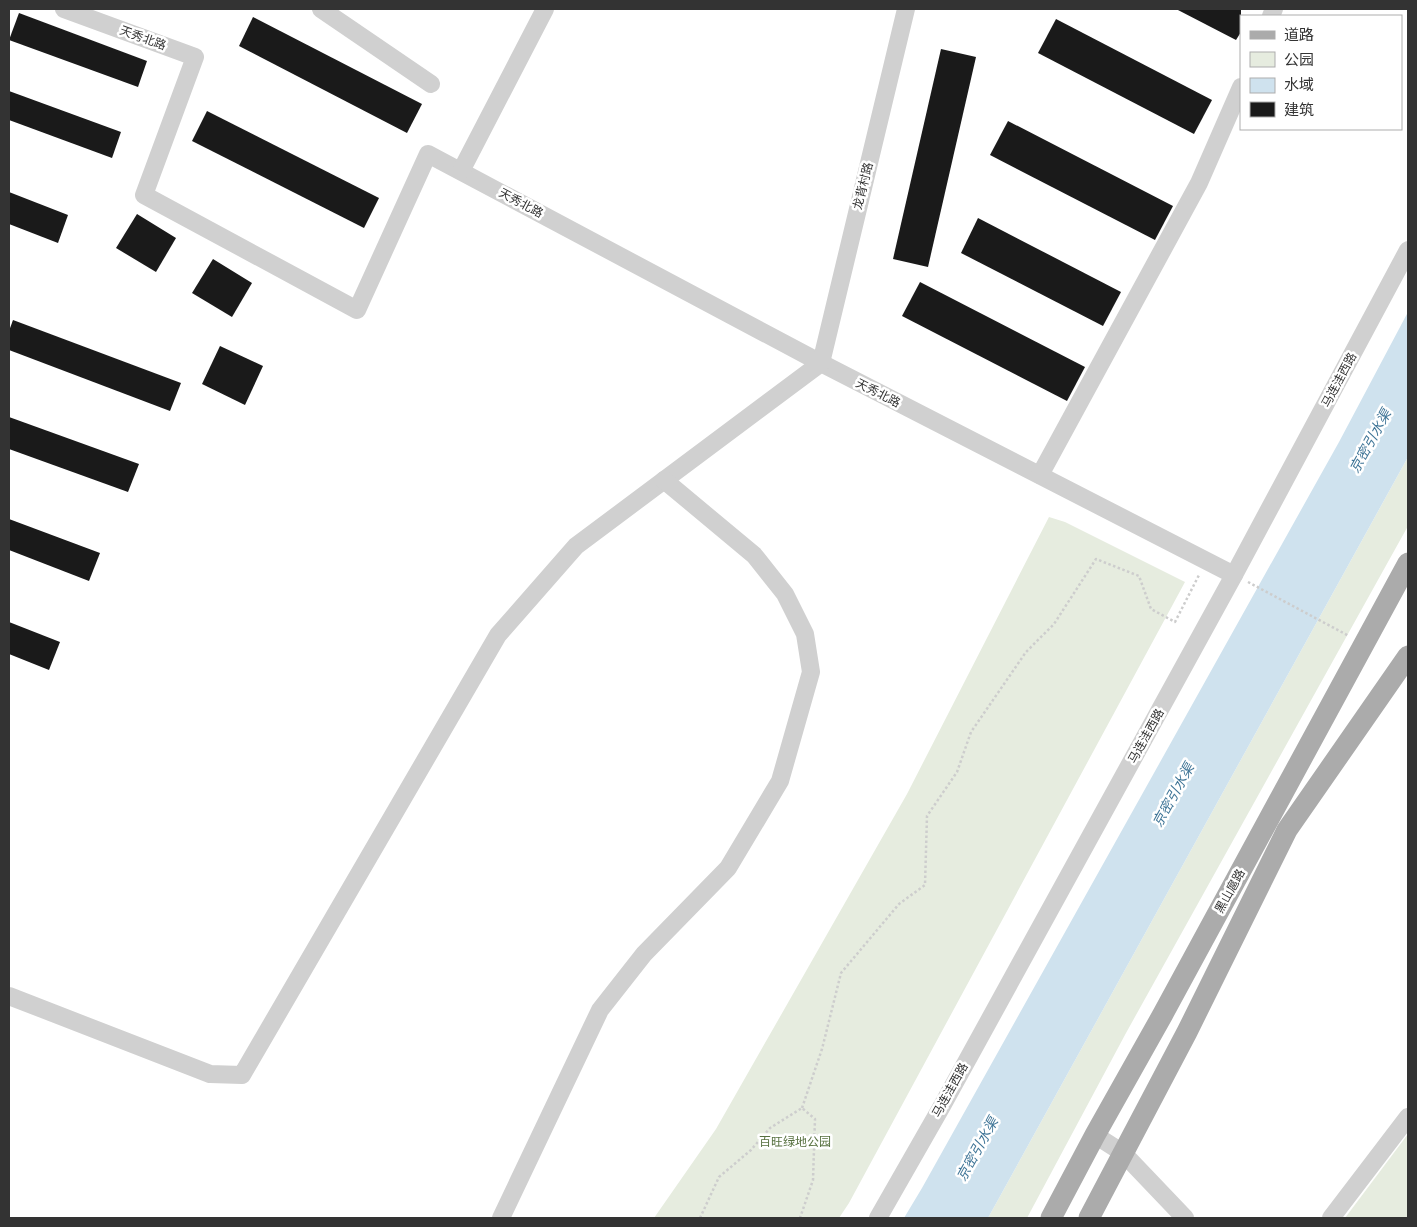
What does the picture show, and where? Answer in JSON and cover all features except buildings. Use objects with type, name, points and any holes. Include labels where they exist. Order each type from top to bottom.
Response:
[{"type":"main road","name":"黑山扈路","points":[[1050,1218],[1408,563]]},
{"type":"main road","name":"黑山扈路","points":[[1090,1216],[1187,1032],[1287,830],[1408,656]]},
{"type":"main road","points":[[1061,1200],[1076,1193],[1083,1195],[1090,1201],[1090,1216]]},
{"type":"street","name":"天秀北路","points":[[64,9],[91,14],[195,57],[144,195],[358,310],[428,154],[821,363],[1234,575]]},
{"type":"street","points":[[321,9],[431,84]]},
{"type":"street","points":[[461,171],[545,9]]},
{"type":"street","name":"龙背村路","points":[[821,363],[906,9]]},
{"type":"street","points":[[1040,475],[1199,183],[1240,88]]},
{"type":"street","name":"马连洼西路","points":[[878,1218],[947,1097],[1234,575],[1408,250]]},
{"type":"street","points":[[9,996],[210,1074],[242,1075],[498,636],[576,546],[821,363]]},
{"type":"street","points":[[501,1218],[600,1010],[644,954],[728,868],[780,781],[810,672],[805,634],[785,594],[754,555],[664,480]]},
{"type":"street","points":[[1331,1218],[1408,1117]]},
{"type":"street","points":[[1095,1135],[1123,1153],[1185,1218]]},
{"type":"path","points":[[700,1218],[719,1177],[751,1150],[770,1128],[802,1108],[822,1049],[841,973],[899,904],[925,885],[927,816],[957,772],[971,732],[1026,652],[1054,624],[1096,559],[1138,576],[1151,609],[1175,622],[1207,561]]},
{"type":"path","points":[[1234,575],[1364,643]]},
{"type":"path","points":[[800,1218],[813,1180],[815,1119],[802,1108]]},
{"type":"green space","points":[[1408,457],[1408,526],[1126,1033],[1027,1218],[988,1218]]},
{"type":"green space","name":"百旺绿地公园","points":[[1049,517],[1065,522],[1185,582],[849,1203],[839,1218],[654,1218],[716,1129],[907,794]]},
{"type":"green space","points":[[1408,1134],[1408,1218],[1345,1218]]},
{"type":"water","name":"京密引水渠","points":[[1408,312],[1408,457],[988,1218],[904,1218],[1339,442]]}]
